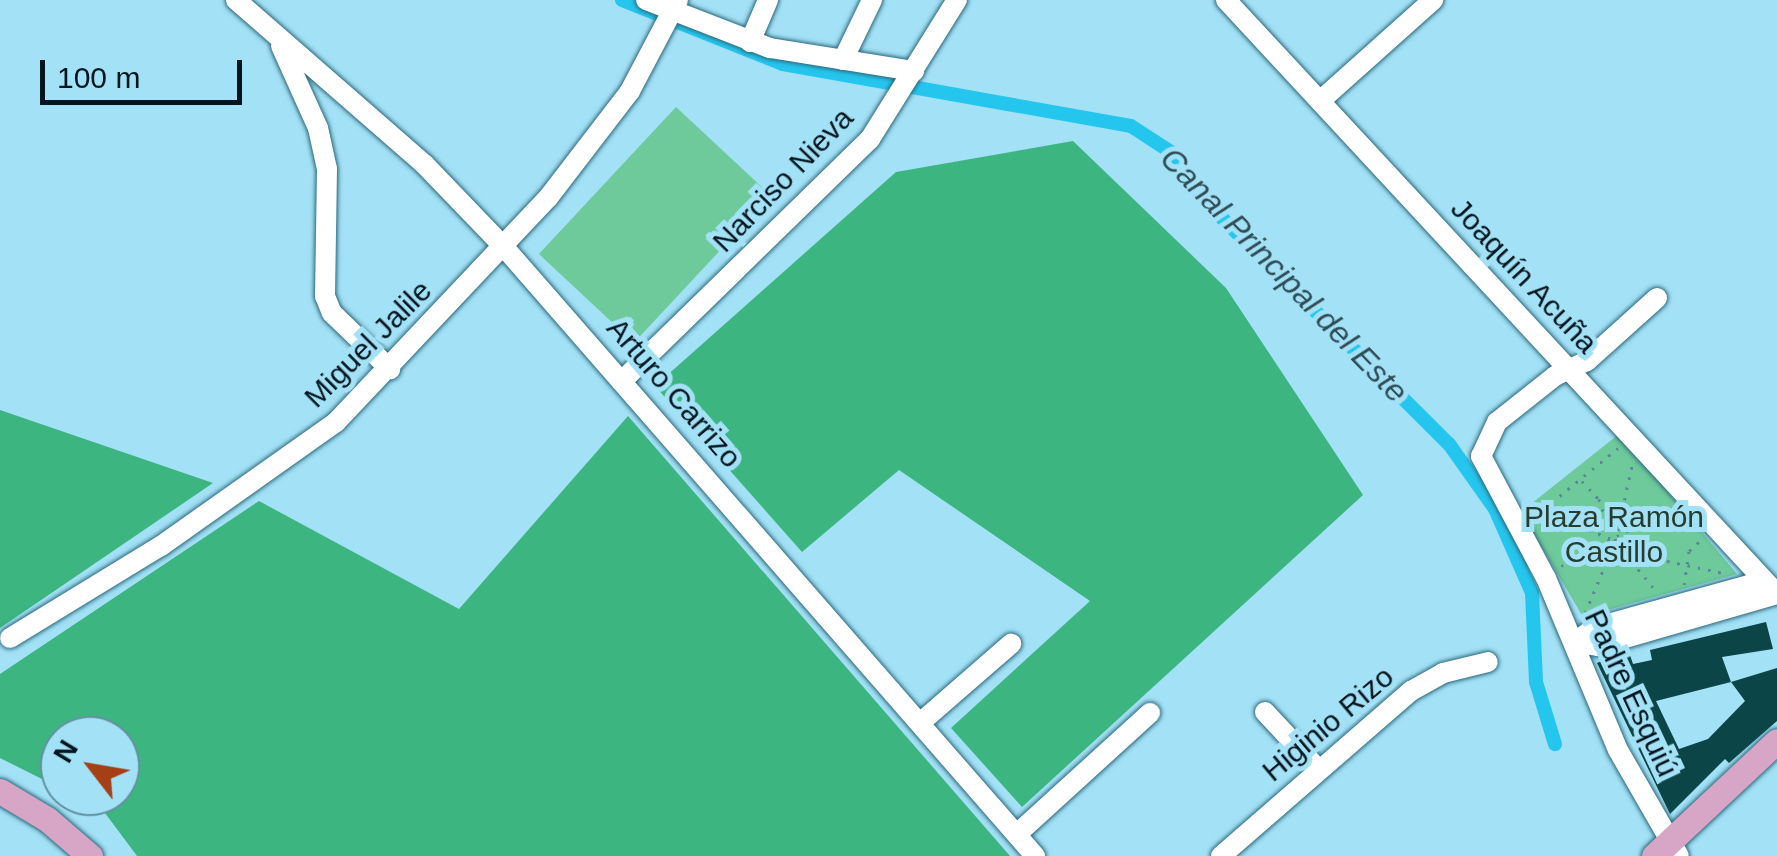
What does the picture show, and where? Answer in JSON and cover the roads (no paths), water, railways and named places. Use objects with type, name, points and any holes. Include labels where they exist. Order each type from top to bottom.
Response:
[{"type":"main road","points":[[1668,851],[1777,741]]},
{"type":"main road","points":[[0,791],[47,818],[90,856]]},
{"type":"street","name":"Arturo Carrizo","points":[[236,0],[425,165],[504,247],[624,379],[1036,856]]},
{"type":"street","points":[[646,0],[672,14],[750,42],[914,71]]},
{"type":"street","points":[[750,42],[768,0]]},
{"type":"street","points":[[844,60],[872,0]]},
{"type":"street","name":"Narciso Nieva","points":[[624,379],[870,139],[958,0]]},
{"type":"street","name":"Joaquín Acuña","points":[[1226,0],[1634,435],[1777,594]]},
{"type":"street","points":[[1320,101],[1432,0]]},
{"type":"street","name":"Miguel Jalile","points":[[10,638],[161,546],[304,445],[390,369],[504,247],[630,91],[672,14]]},
{"type":"street","points":[[277,38],[318,128],[327,169],[325,296],[332,313],[390,369]]},
{"type":"street","points":[[1570,369],[1657,298]]},
{"type":"street","name":"Padre Esquiú","points":[[1570,369],[1497,422],[1482,444],[1486,469],[1527,523],[1611,735],[1668,851]]},
{"type":"street","points":[[1574,643],[1594,628],[1749,585],[1777,594]]},
{"type":"street","points":[[920,723],[1011,644]]},
{"type":"street","name":"Higinio Rizo","points":[[1220,856],[1411,691],[1443,673],[1488,662]]},
{"type":"street","points":[[1265,712],[1318,769]]},
{"type":"street","points":[[1017,834],[1150,713]]},
{"type":"waterway","name":"Canal Principal del Este","points":[[622,0],[783,64],[1131,126],[1174,154],[1223,219],[1449,444],[1495,509],[1532,593],[1536,682],[1555,744]]},
{"type":"park label","name":"Plaza Ramón Castillo","points":[[1614,534]]}]
